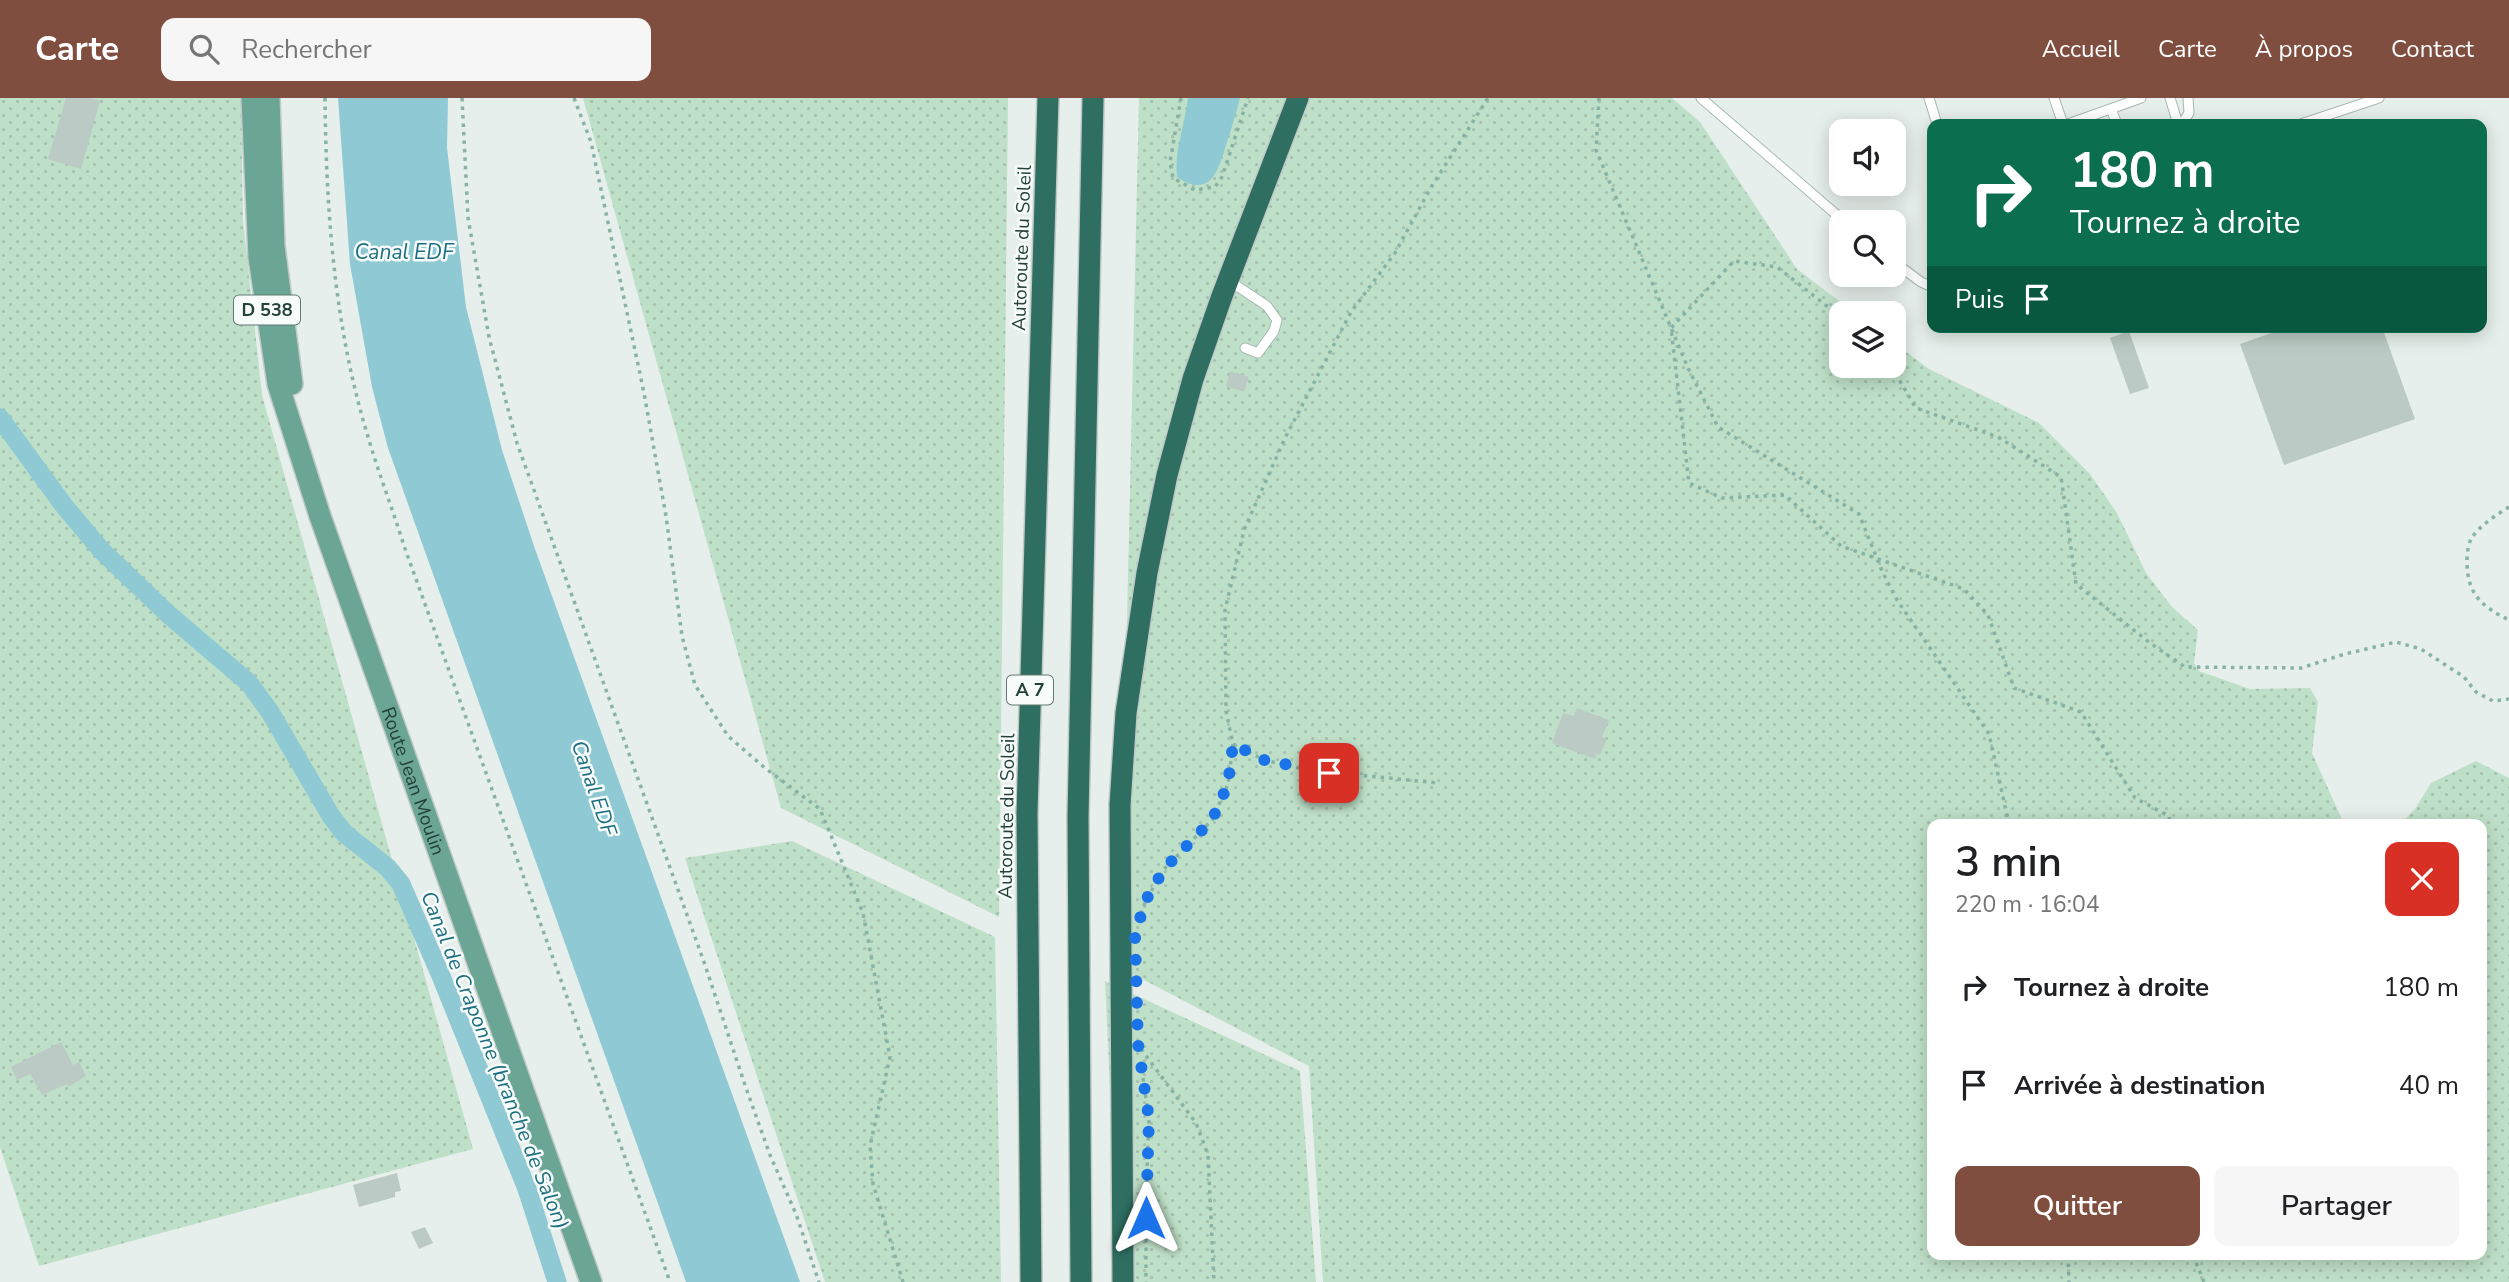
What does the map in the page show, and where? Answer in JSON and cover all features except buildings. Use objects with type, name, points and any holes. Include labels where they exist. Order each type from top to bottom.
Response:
[{"type":"highway","name":"Autoroute du Soleil","points":[[1031,1282],[1027,813],[1048,98]]},
{"type":"highway","name":"A 7","points":[[1080,1282],[1078,817],[1093,98]]},
{"type":"highway","points":[[1123,1282],[1120,805],[1126,713],[1147,573],[1167,474],[1193,379],[1298,98]]},
{"type":"main road","name":"Route Jean Moulin","points":[[252,98],[258,257],[278,384],[320,516],[591,1282]]},
{"type":"main road","name":"Route Jean Moulin","points":[[269,98],[274,246],[293,388],[320,516]]},
{"type":"lane","points":[[1701,98],[1831,210]]},
{"type":"lane","points":[[1929,98],[1935,119]]},
{"type":"lane","points":[[2054,98],[2063,119]]},
{"type":"lane","points":[[2080,119],[2141,98]]},
{"type":"lane","points":[[2169,98],[2178,119]]},
{"type":"lane","points":[[2184,119],[2189,114],[2188,98]]},
{"type":"lane","points":[[2316,119],[2379,98]]},
{"type":"lane","points":[[2111,109],[2115,119]]},
{"type":"lane","points":[[1906,271],[1927,285]]},
{"type":"lane","points":[[1228,280],[1268,306],[1277,320],[1274,331],[1258,353],[1245,348]]},
{"type":"path","points":[[324,98],[325,161],[343,330],[365,428],[404,546],[670,1282]]},
{"type":"path","points":[[462,98],[468,218],[489,337],[517,443],[705,962],[770,1155],[796,1214],[819,1282]]},
{"type":"path","points":[[574,98],[591,142],[641,380],[666,516],[682,636],[695,685],[728,736],[820,809],[863,913],[890,1056],[870,1146],[873,1184],[903,1282]]},
{"type":"path","points":[[1181,98],[1170,162],[1173,178],[1195,190],[1215,187],[1222,177],[1248,98]]},
{"type":"path","points":[[1139,923],[1146,900],[1164,869],[1212,820],[1228,784],[1233,744],[1226,711],[1225,610],[1244,530],[1285,438],[1351,312],[1395,253],[1430,189],[1488,98]]},
{"type":"path","points":[[1599,98],[1595,150],[1688,368],[1718,426],[1858,514],[1897,600],[1989,734],[2008,819]]},
{"type":"path","points":[[1829,308],[1777,267],[1734,261],[1671,328],[1689,483],[1723,498],[1785,495],[1841,547],[1964,589],[1988,615],[2014,688],[2081,712],[2135,798],[2169,816],[2170,819]]},
{"type":"path","points":[[1898,378],[1916,408],[1998,437],[2061,477],[2076,584],[2150,643],[2185,667],[2301,668],[2396,642],[2421,649],[2464,677],[2476,692],[2493,701],[2509,699]]},
{"type":"path","points":[[2509,507],[2489,520],[2470,540],[2467,582],[2487,609],[2509,620]]},
{"type":"path","points":[[1233,744],[1264,760],[1308,770],[1438,783]]},
{"type":"path","points":[[1140,1057],[1138,1044],[1196,1123],[1208,1155],[1214,1282]]},
{"type":"path","points":[[1142,1069],[1149,1119],[1146,1282]]},
{"type":"path","points":[[2068,1260],[2069,1282]]},
{"type":"path","points":[[2195,1260],[2204,1282]]},
{"type":"green space","points":[[0,98],[241,98],[243,221],[262,395],[473,1149],[39,1266],[0,1147]]},
{"type":"green space","points":[[583,98],[1008,98],[999,917],[781,808]]},
{"type":"green space","points":[[1139,98],[1672,98],[1700,122],[1797,269],[1839,301],[1829,301],[1829,378],[1906,378],[1906,352],[1929,369],[2039,423],[2090,474],[2117,513],[2146,573],[2172,607],[2198,630],[2194,663],[2199,671],[2250,689],[2310,688],[2318,702],[2312,753],[2342,819],[1927,819],[1927,1260],[2487,1260],[2487,819],[2405,819],[2415,809],[2431,783],[2476,761],[2509,778],[2509,1282],[1323,1282],[1309,1066],[1119,967]]},
{"type":"green space","points":[[792,841],[995,937],[1001,1282],[825,1282],[685,858]]},
{"type":"green space","points":[[1105,981],[1300,1071],[1316,1282],[1119,1282]]},
{"type":"water","name":"Canal EDF","points":[[338,98],[448,98],[447,148],[466,307],[502,450],[535,549],[800,1282],[686,1282],[388,448],[372,387],[350,264]]},
{"type":"water","points":[[1188,98],[1240,98],[1217,171],[1206,183],[1198,185],[1177,177],[1178,147]]},
{"type":"waterway","name":"Canal de Craponne (branche de Salon)","points":[[0,418],[65,507],[102,551],[168,614],[249,683],[270,712],[331,816],[344,833],[388,868],[401,884],[527,1189],[557,1282]]},
{"type":"route","points":[[1146,1218],[1149,1119],[1138,1044],[1135,934],[1146,900],[1164,869],[1212,820],[1228,784],[1233,744],[1264,760],[1329,773]]}]
